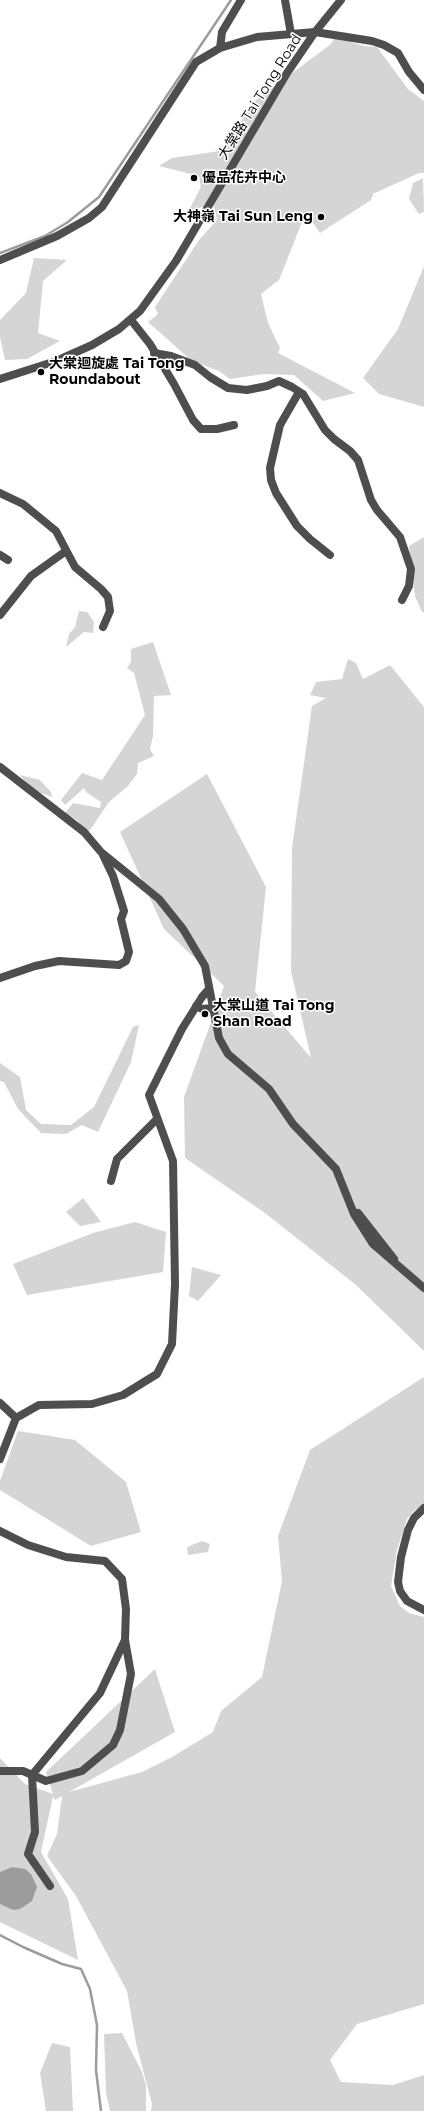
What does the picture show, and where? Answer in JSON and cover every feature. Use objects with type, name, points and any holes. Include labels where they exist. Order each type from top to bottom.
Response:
[{"type":"street","points":[[220,48],[222,32],[241,0]]},
{"type":"street","points":[[285,0],[291,34]]},
{"type":"street","name":"大棠路 Tai Tong Road","points":[[0,379],[56,361],[92,345],[131,320],[149,299],[176,261],[287,73],[341,0]]},
{"type":"street","points":[[0,260],[57,236],[89,218],[102,207],[196,62],[220,48],[257,37],[316,32],[332,33],[384,45],[398,53],[409,72],[424,90]]},
{"type":"street","points":[[131,320],[174,384],[193,420],[201,429],[217,429],[234,425]]},
{"type":"street","points":[[154,353],[171,356],[195,365],[210,378],[228,388],[247,390],[267,386],[279,381],[303,394],[325,430],[350,451],[358,460],[371,500],[377,510],[400,537],[411,569],[409,586],[402,600]]},
{"type":"street","name":"大棠路 Tai Tong Road","points":[[0,372],[12,374]]},
{"type":"street","points":[[0,383],[12,374]]},
{"type":"street","points":[[299,392],[280,425],[270,468],[271,480],[276,493],[297,526],[330,555]]},
{"type":"street","points":[[0,492],[23,504],[56,531],[75,567],[101,588],[108,597],[110,612],[103,627]]},
{"type":"street","points":[[0,615],[31,576],[66,551]]},
{"type":"street","points":[[0,555],[8,560]]},
{"type":"street","points":[[0,767],[84,832],[101,852],[159,899],[183,929],[205,966],[220,1038],[228,1054],[269,1089],[293,1124],[336,1169],[348,1199],[401,1268],[424,1288]]},
{"type":"street","points":[[0,978],[35,966],[59,961],[119,965],[126,961],[129,952],[121,919],[124,911],[113,876],[101,852]]},
{"type":"street","points":[[0,1459],[16,1418],[39,1405],[92,1404],[123,1395],[157,1374],[172,1344],[175,1284],[173,1161],[149,1095],[182,1029],[196,1006],[209,990]]},
{"type":"street","points":[[196,1006],[202,1009],[214,1008]]},
{"type":"street","points":[[110,1180],[117,1158],[157,1119]]},
{"type":"street","points":[[0,1403],[16,1418]]},
{"type":"street","points":[[424,1508],[414,1518],[408,1530],[401,1557],[398,1582],[400,1591],[407,1601],[424,1610]]},
{"type":"street","points":[[0,1531],[28,1545],[66,1557],[105,1561],[122,1579],[126,1609],[125,1640],[131,1674],[120,1730],[113,1745],[82,1771],[46,1781],[16,1770],[0,1771]]},
{"type":"street","points":[[50,1886],[28,1854],[34,1832],[32,1775],[100,1694],[125,1640]]},
{"type":"shaded area","points":[[335,37],[364,46],[377,47],[408,89],[424,101],[424,173],[419,173],[375,193],[374,192],[371,200],[320,233],[306,212],[279,280],[261,294],[268,323],[280,348],[278,353],[355,393],[323,401],[294,375],[264,374],[230,379],[219,371],[192,361],[148,322],[158,314],[155,307],[199,240],[217,220],[213,203],[191,211],[191,206],[201,187],[199,176],[159,166],[172,158],[220,151],[256,100],[331,44]]},
{"type":"shaded area","points":[[423,178],[424,212],[419,214],[409,199],[413,183]]},
{"type":"shaded area","points":[[34,258],[67,260],[43,281],[38,333],[60,341],[27,359],[5,360],[0,337],[0,320],[26,293]]},
{"type":"shaded area","points":[[424,266],[424,407],[379,394],[363,378],[398,329]]},
{"type":"shaded area","points":[[424,537],[424,612],[422,612],[415,596],[409,546]]},
{"type":"shaded area","points":[[79,611],[87,612],[94,622],[93,633],[84,632],[66,647],[69,634],[75,627]]},
{"type":"shaded area","points":[[153,642],[171,695],[154,696],[153,736],[150,749],[154,756],[138,763],[137,774],[127,787],[109,802],[88,833],[77,820],[65,813],[73,803],[100,808],[101,802],[86,792],[84,788],[65,805],[61,800],[82,773],[102,780],[145,715],[134,673],[127,668],[131,662],[131,649]]},
{"type":"shaded area","points":[[348,659],[356,663],[363,679],[390,665],[424,707],[424,1351],[356,1285],[265,1213],[185,1158],[184,1097],[224,986],[164,929],[120,832],[207,774],[266,887],[255,992],[311,1058],[291,971],[292,848],[312,706],[326,698],[310,695],[316,682],[342,679]]},
{"type":"shaded area","points":[[20,775],[40,780],[51,792],[52,797],[33,790]]},
{"type":"shaded area","points":[[139,1025],[131,1062],[98,1132],[82,1125],[66,1134],[41,1133],[18,1109],[4,1082],[0,1081],[0,1063],[20,1077],[26,1110],[41,1124],[71,1125],[94,1107],[133,1027]]},
{"type":"shaded area","points":[[83,1198],[101,1222],[80,1226],[66,1212]]},
{"type":"shaded area","points":[[135,1222],[166,1232],[163,1272],[27,1295],[13,1264],[93,1233]]},
{"type":"shaded area","points":[[192,1267],[221,1275],[198,1301],[189,1296]]},
{"type":"shaded area","points":[[424,1377],[424,1511],[416,1509],[407,1519],[397,1550],[391,1586],[400,1606],[409,1613],[424,1617],[424,2004],[357,2024],[330,2060],[341,2082],[393,2085],[424,2075],[424,2111],[151,2111],[152,2104],[136,2043],[127,1991],[76,1896],[47,1856],[57,1834],[62,1796],[55,1800],[53,1796],[41,1852],[68,1899],[78,1960],[0,1922],[0,1758],[25,1784],[53,1794],[46,1772],[155,1669],[175,1732],[69,1792],[142,1772],[172,1757],[213,1732],[221,1711],[262,1677],[282,1581],[278,1536],[310,1450]]},
{"type":"shaded area","points":[[18,1431],[75,1440],[126,1482],[141,1532],[91,1546],[0,1490],[0,1481]]},
{"type":"shaded area","points":[[202,1541],[210,1544],[208,1552],[188,1555],[187,1547]]},
{"type":"shaded area","points":[[12,1867],[25,1869],[31,1874],[37,1887],[32,1901],[20,1909],[13,1910],[0,1904],[0,1872]]},
{"type":"shaded area","points":[[122,2033],[142,2072],[146,2085],[146,2111],[110,2111],[106,2093],[104,2034]]},
{"type":"shaded area","points":[[52,2043],[70,2047],[73,2111],[46,2111],[40,2073]]},
{"type":"waterway","points":[[0,253],[45,236],[68,222],[99,197],[231,0]]},
{"type":"waterway","points":[[0,1935],[62,1964],[81,1969],[90,1989],[97,2025],[96,2070],[101,2111]]},
{"type":"place","name":"優品花卉中心","points":[[194,178]]},
{"type":"place","name":"大神嶺 Tai Sun Leng","points":[[321,217]]},
{"type":"place","name":"大棠迴旋處 Tai Tong Roundabout","points":[[41,372]]},
{"type":"place","name":"大棠山道 Tai Tong Shan Road","points":[[205,1014]]}]
